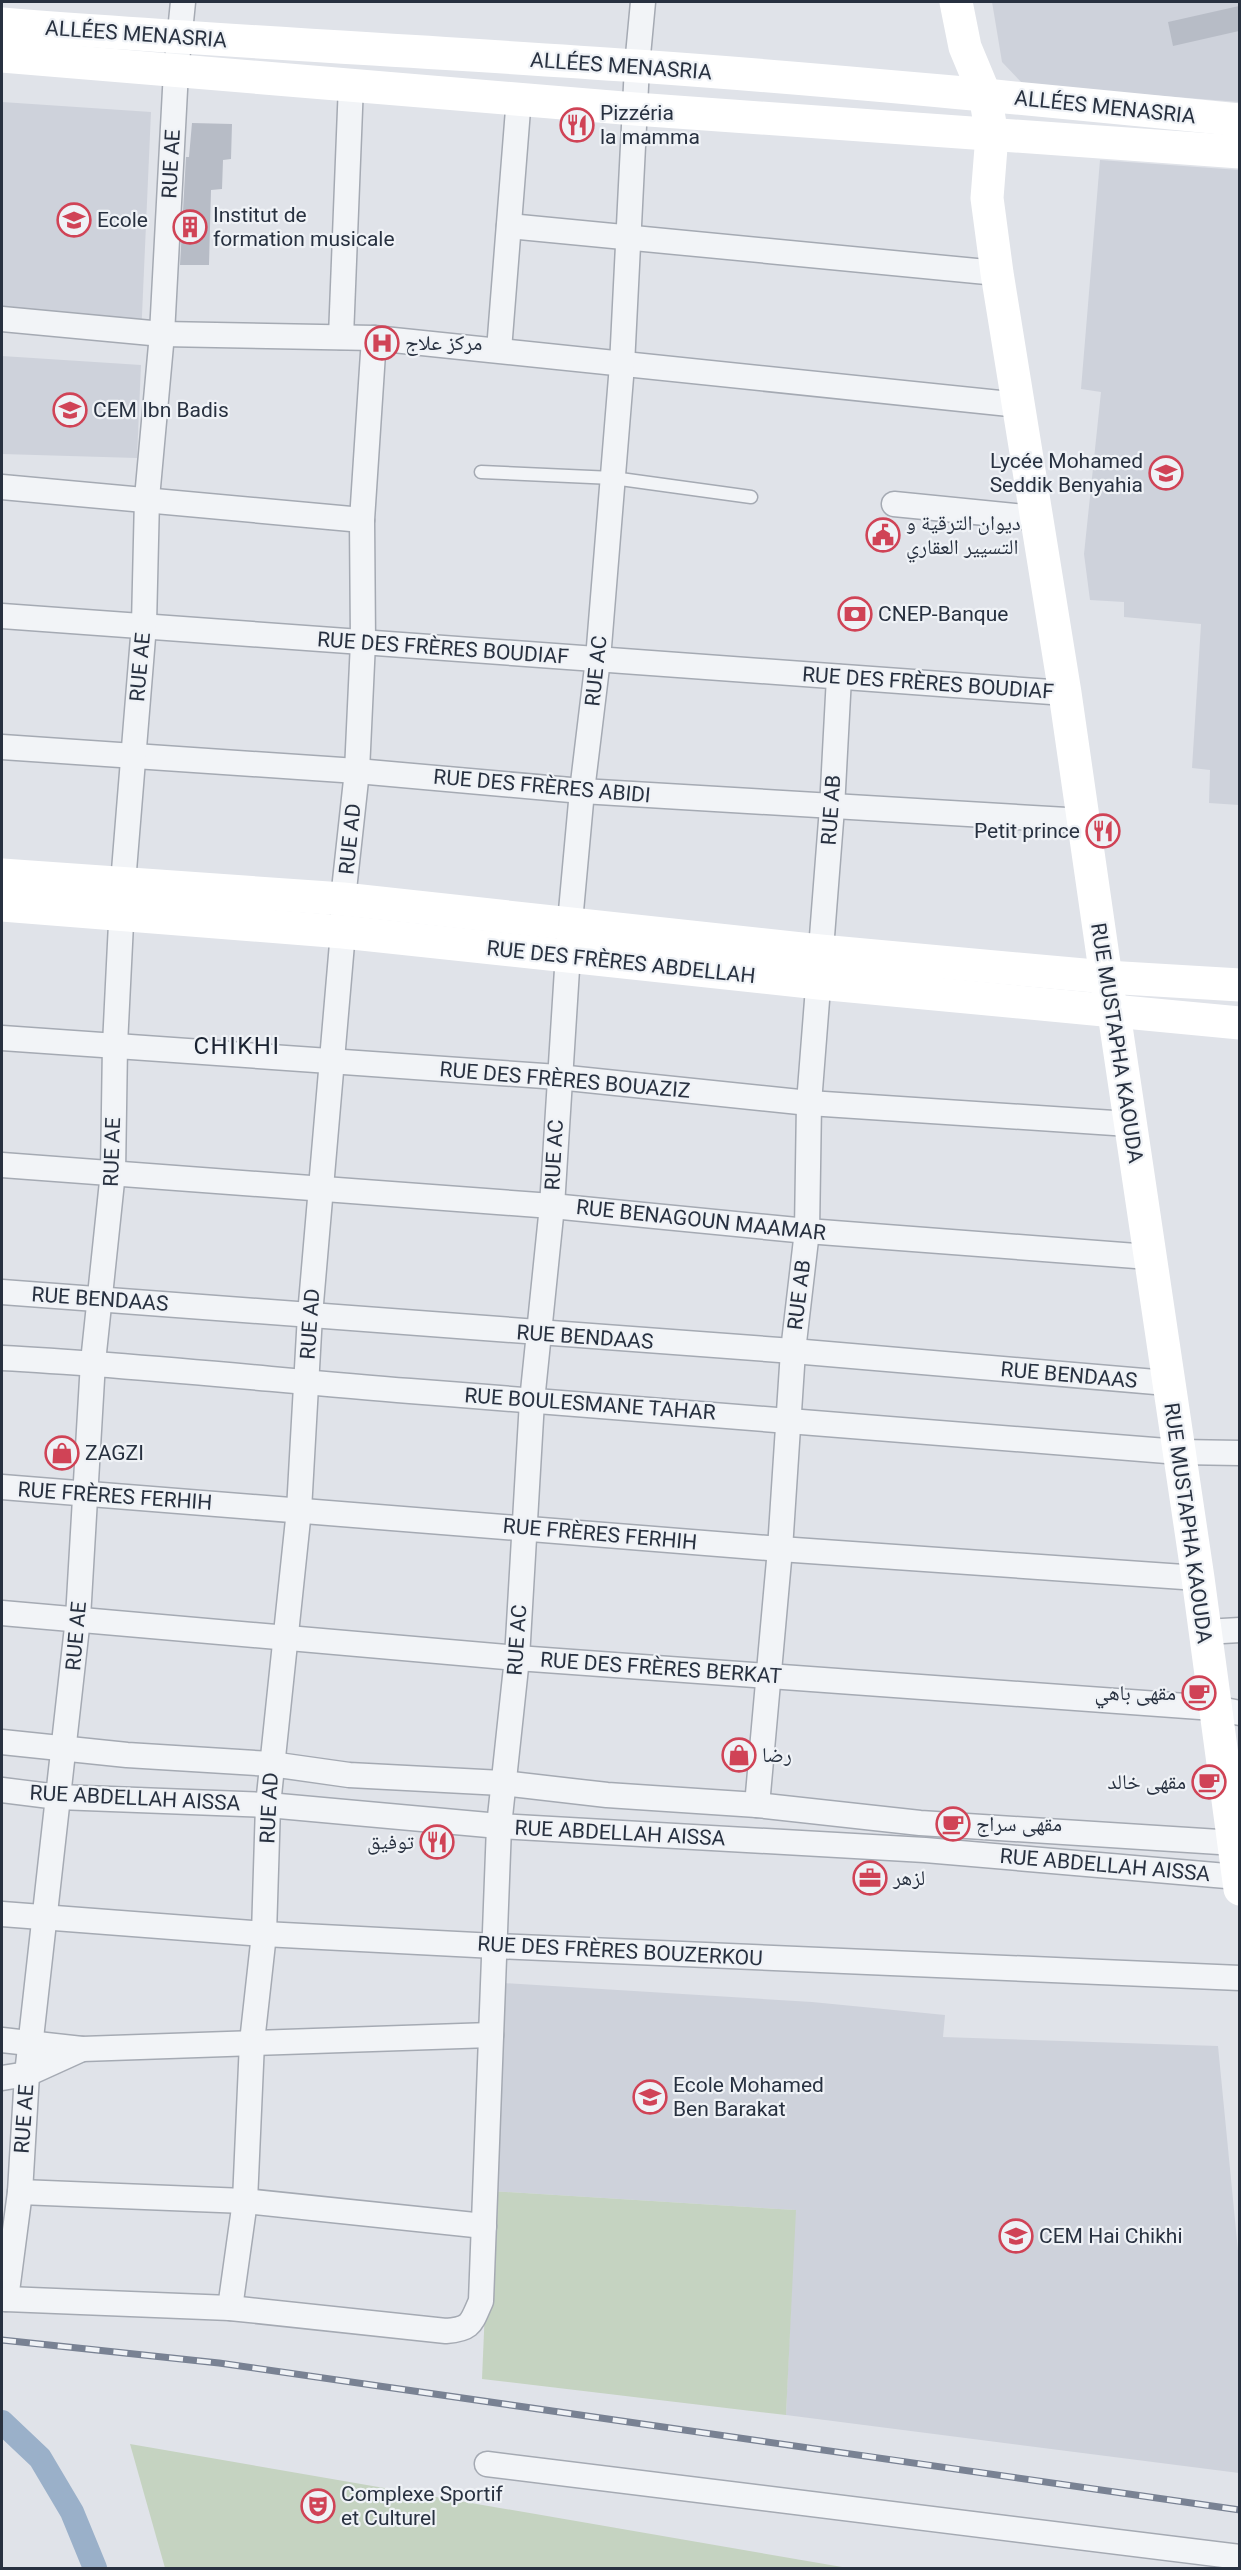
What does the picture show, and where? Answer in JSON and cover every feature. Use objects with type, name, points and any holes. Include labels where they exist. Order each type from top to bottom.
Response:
[{"type":"main road","name":"RUE MUSTAPHA KAOUDA","points":[[956,2],[965,47],[970,94],[1035,518],[1065,693],[1106,977],[1114,1013],[1205,1632],[1227,1710],[1238,1868]]},
{"type":"main road","name":"ALLÉES MENASRIA","points":[[2,24],[179,38],[637,66],[970,94],[1239,120]]},
{"type":"main road","points":[[2,56],[519,97],[635,109],[1239,152]]},
{"type":"main road","name":"RUE DES FRÈRES ABDELLAH","points":[[2,875],[343,899],[820,951],[1106,977],[1239,986]]},
{"type":"main road","name":"RUE DES FRÈRES ABDELLAH","points":[[2,905],[343,932],[1114,1013],[1239,1023]]},
{"type":"street","name":"RUE AE","points":[[4,2297],[20,2192],[27,2074],[78,1618],[93,1362],[113,1172],[115,1045],[123,883],[144,625],[147,498],[162,334],[176,71],[183,2]]},
{"type":"street","name":"RUE AC","points":[[230,2308],[446,2331],[461,2330],[470,2324],[481,2301],[502,1783],[517,1658],[523,1527],[538,1334],[552,1206],[567,955],[582,791],[598,659],[622,365],[637,66],[643,2]]},
{"type":"street","points":[[341,337],[351,84]]},
{"type":"street","points":[[499,350],[519,97]]},
{"type":"street","points":[[509,226],[997,273]]},
{"type":"street","points":[[2,319],[162,334],[374,338],[1019,405]]},
{"type":"street","name":"RUE AD","points":[[230,2308],[245,2200],[252,2042],[264,1934],[271,1764],[287,1637],[299,1510],[310,1315],[343,932],[343,899],[357,771],[363,642],[362,520],[374,338]]},
{"type":"street","points":[[2,487],[147,498],[362,520]]},
{"type":"street","points":[[894,504],[1035,518]]},
{"type":"street","name":"RUE DES FRÈRES BOUDIAF","points":[[2,616],[1065,693]]},
{"type":"street","name":"RUE AB","points":[[758,1805],[780,1549],[793,1351],[807,1231],[809,1103],[832,808],[839,677]]},
{"type":"street","name":"RUE DES FRÈRES ABIDI","points":[[2,747],[357,771],[582,791],[832,808],[1083,821]]},
{"type":"street","name":"RUE DES FRÈRES BOUAZIZ","points":[[2,1038],[558,1077],[809,1103],[1129,1124]]},
{"type":"street","name":"RUE BENAGOUN MAAMAR","points":[[2,1165],[552,1206],[807,1231],[1149,1257]]},
{"type":"street","name":"RUE BENDAAS","points":[[2,1292],[538,1334],[793,1351],[1167,1383]]},
{"type":"street","name":"RUE BOULESMANE TAHAR","points":[[2,1358],[93,1362],[306,1383],[789,1418],[1179,1452],[1239,1453]]},
{"type":"street","name":"RUE FRÈRES FERHIH","points":[[2,1487],[780,1549],[1198,1578]]},
{"type":"street","name":"RUE DES FRÈRES BERKAT","points":[[2,1612],[517,1658],[768,1674],[1227,1710]]},
{"type":"street","points":[[1205,1632],[1239,1630]]},
{"type":"street","points":[[2,1742],[127,1755],[271,1764],[349,1775],[502,1783],[608,1795],[758,1805],[920,1823],[1238,1868]]},
{"type":"street","name":"RUE ABDELLAH AISSA","points":[[2,1790],[58,1797],[268,1805],[499,1826],[1238,1868]]},
{"type":"street","name":"RUE DES FRÈRES BOUZERKOU","points":[[2,1914],[264,1934],[495,1946],[1239,1978]]},
{"type":"street","points":[[2,2040],[82,2049],[491,2035]]},
{"type":"street","points":[[2,2078],[27,2074],[82,2049]]},
{"type":"street","points":[[20,2192],[245,2200],[484,2226]]},
{"type":"street","points":[[4,2297],[230,2308]]},
{"type":"street","points":[[487,2464],[1239,2557]]},
{"type":"lane","points":[[481,472],[613,478],[751,497]]},
{"type":"shaded area","points":[[992,2],[1239,2],[1239,102],[1024,85],[1002,62]]},
{"type":"shaded area","name":"Ecole","points":[[2,102],[151,112],[141,338],[2,328]]},
{"type":"shaded area","name":"Lycée Mohamed Seddik Benyahia","points":[[1100,160],[1239,170],[1239,805],[1209,803],[1210,770],[1192,768],[1201,624],[1124,617],[1124,602],[1090,600],[1084,554],[1101,392],[1081,389]]},
{"type":"shaded area","name":"CEM Ibn Badis","points":[[2,356],[141,365],[137,458],[2,454]]},
{"type":"shaded area","name":"CEM Hai Chikhi","points":[[502,1983],[812,2002],[945,2015],[943,2037],[1218,2046],[1239,2261],[1239,2473],[786,2415],[795,2210],[490,2191]]},
{"type":"green space","points":[[490,2191],[796,2210],[786,2415],[482,2379]]},
{"type":"green space","name":"Complexe Sportif et Culturel","points":[[130,2444],[848,2568],[165,2568]]},
{"type":"building","points":[[1239,6],[1239,31],[1173,46],[1168,22]]},
{"type":"building","name":"Institut de formation musicale","points":[[192,123],[232,124],[231,159],[223,160],[222,189],[211,190],[209,265],[180,265],[186,157],[189,157]]},
{"type":"waterway","points":[[2,2422],[40,2458],[72,2512],[95,2568]]},
{"type":"railway","points":[[2,2340],[219,2363],[1240,2510]]},
{"type":"place","name":"Pizzéria la mamma","points":[[577,125]]},
{"type":"place","name":"Ecole","points":[[74,220]]},
{"type":"place","name":"Institut de formation musicale","points":[[190,227]]},
{"type":"place","name":"مركز علاج","points":[[382,343]]},
{"type":"place","name":"CEM Ibn Badis","points":[[70,410]]},
{"type":"place","name":"Lycée Mohamed Seddik Benyahia","points":[[1166,473]]},
{"type":"place","name":"ديوان الترقية و التسيير العقاري","points":[[883,535]]},
{"type":"place","name":"CNEP-Banque","points":[[855,614]]},
{"type":"place","name":"Petit prince","points":[[1103,831]]},
{"type":"place","name":"ZAGZI","points":[[62,1453]]},
{"type":"place","name":"مقهى باهي","points":[[1199,1693]]},
{"type":"place","name":"رضا","points":[[739,1755]]},
{"type":"place","name":"مقهى خالد","points":[[1209,1782]]},
{"type":"place","name":"مقهى سراج","points":[[953,1824]]},
{"type":"place","name":"توفيق","points":[[437,1842]]},
{"type":"place","name":"لزهر","points":[[870,1878]]},
{"type":"place","name":"Ecole Mohamed Ben Barakat","points":[[650,2097]]},
{"type":"place","name":"CEM Hai Chikhi","points":[[1016,2236]]},
{"type":"place","name":"Complexe Sportif et Culturel","points":[[318,2506]]},
{"type":"district","name":"CHIKHI","points":[[237,1046]]}]
